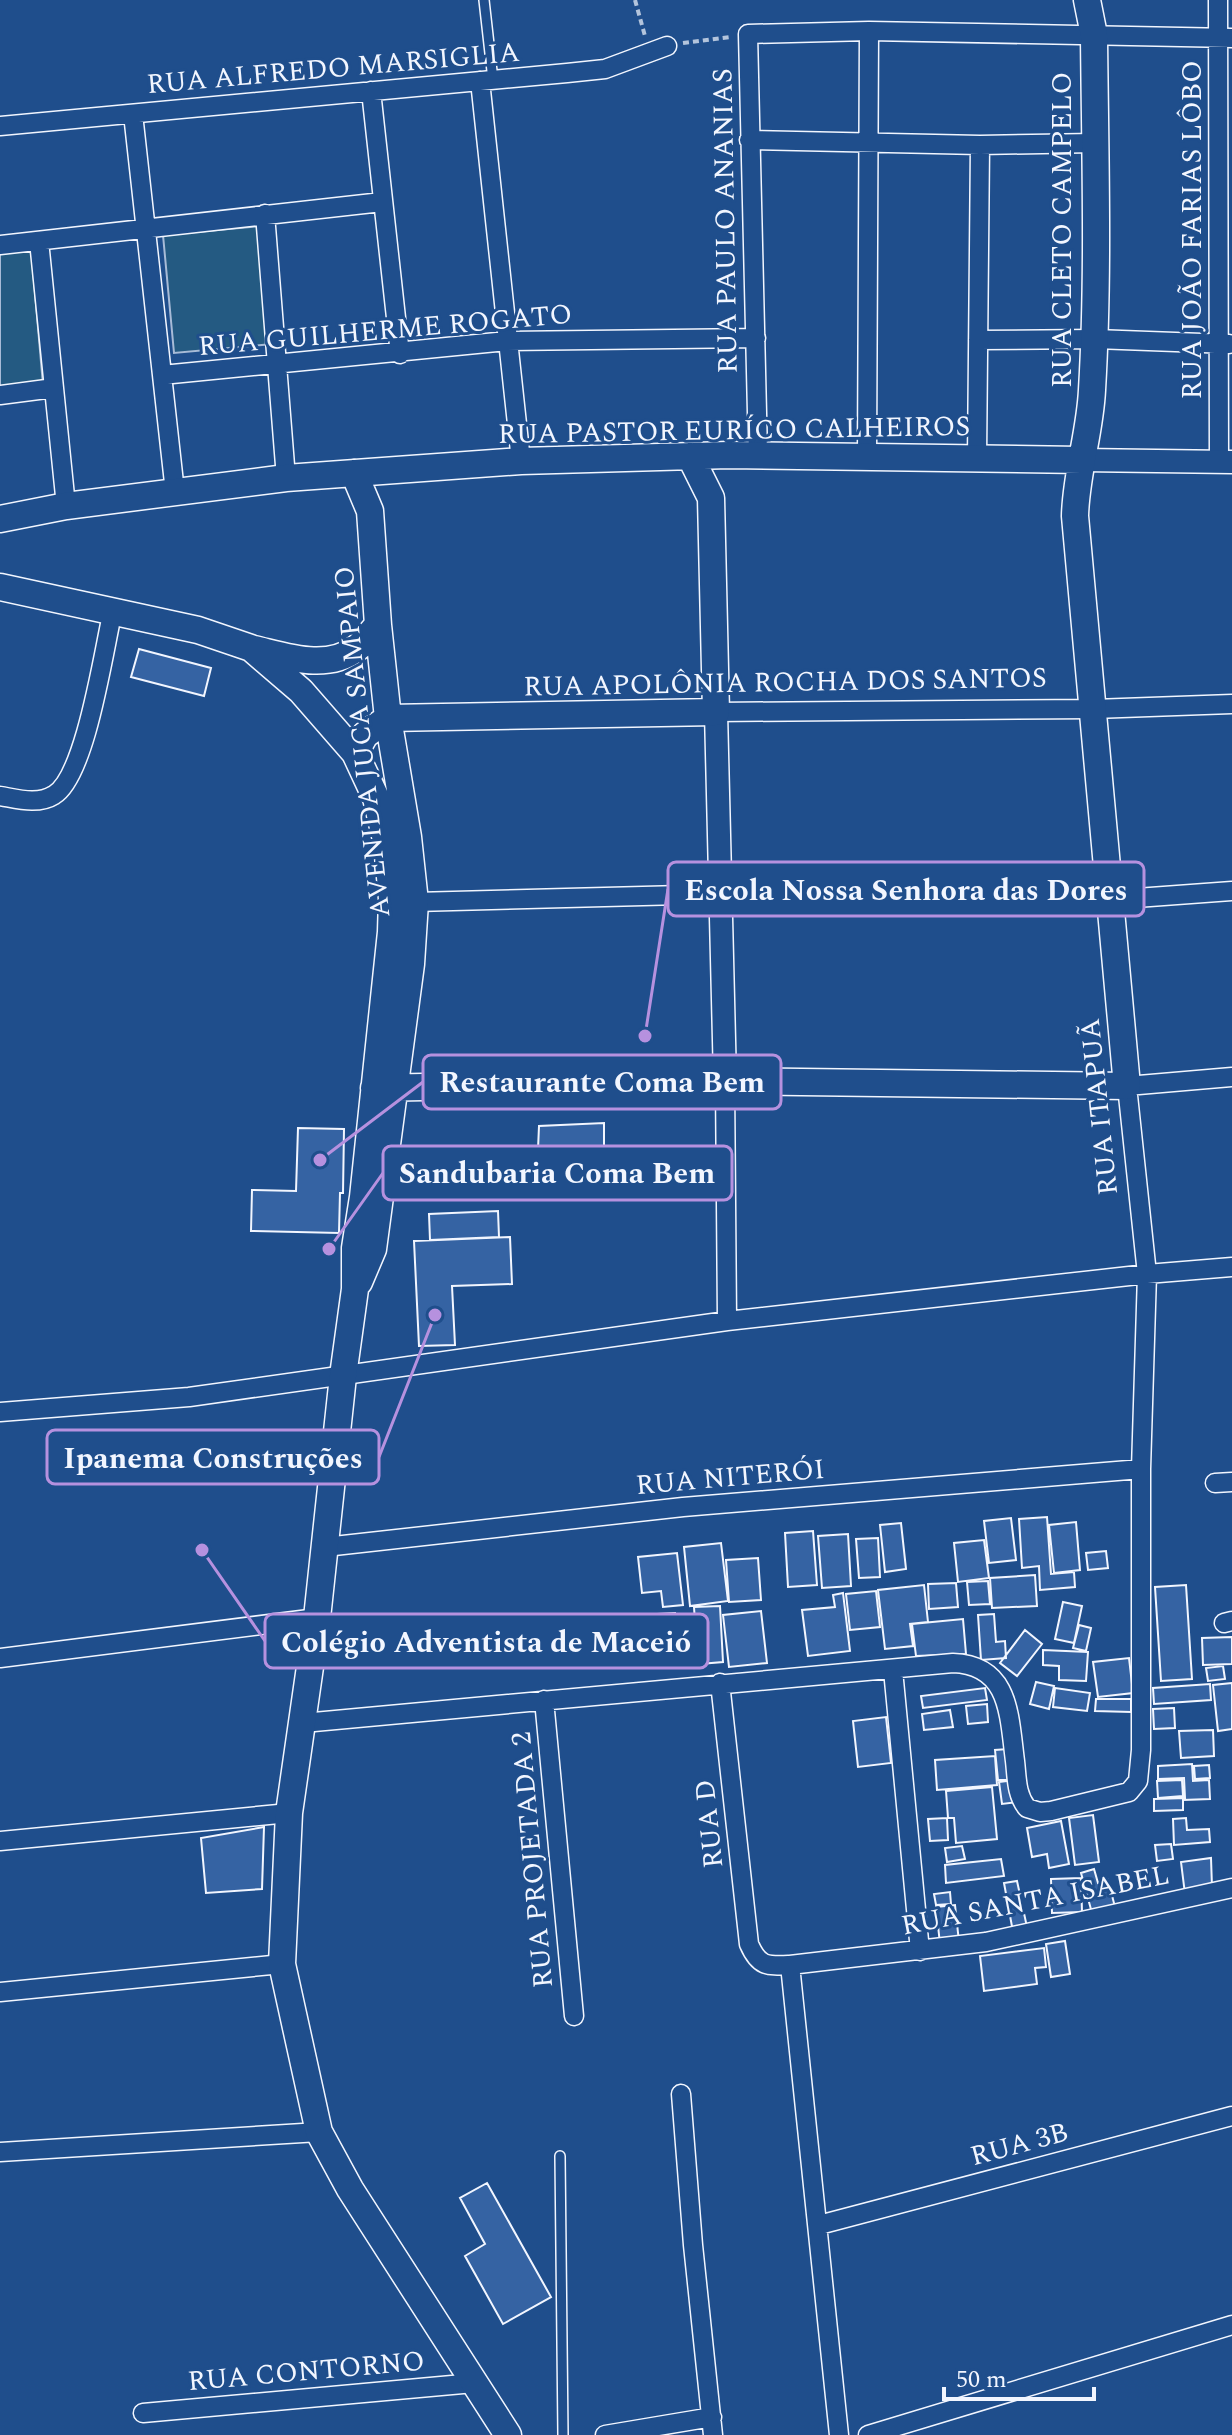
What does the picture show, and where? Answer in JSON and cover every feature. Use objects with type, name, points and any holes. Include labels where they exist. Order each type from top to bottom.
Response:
[{"type":"main road","name":"RUA CLETO CAMPELO","points":[[1081,460],[1087,437],[1095,339],[1094,35],[1087,0]]},
{"type":"main road","name":"RUA PASTOR EURÍCO CALHEIROS","points":[[0,519],[66,506],[286,478],[521,461],[729,455],[1081,460]]},
{"type":"main road","points":[[716,712],[711,498],[717,473],[729,455]]},
{"type":"main road","points":[[690,456],[711,498]]},
{"type":"main road","name":"RUA ITAPUÃ","points":[[1081,460],[1075,488],[1075,516],[1127,1086]]},
{"type":"main road","points":[[370,511],[385,471]]},
{"type":"main road","name":"AVENIDA JUCA SAMPAIO","points":[[354,473],[370,511],[388,718],[408,837],[415,902],[411,964],[384,1088],[355,1248],[355,1289],[317,1618],[289,1813],[282,1964],[319,2132],[350,2189],[508,2435]]},
{"type":"main road","name":"AVENIDA JUCA SAMPAIO","points":[[0,587],[198,630],[251,648],[301,691],[355,753],[376,798],[387,844],[392,899],[384,1088]]},
{"type":"main road","points":[[251,648],[304,660],[328,661],[358,648],[378,625]]},
{"type":"main road","name":"RUA APOLÔNIA ROCHA DOS SANTOS","points":[[388,718],[716,712]]},
{"type":"main road","points":[[355,753],[365,735],[388,718]]},
{"type":"main road","points":[[384,1088],[725,1081],[1127,1086]]},
{"type":"street","name":"RUA JOÃO FARIAS LÔBO","points":[[1218,0],[1226,38],[1226,462]]},
{"type":"street","points":[[867,459],[869,31]]},
{"type":"street","points":[[748,34],[869,31],[1226,38]]},
{"type":"street","name":"RUA PAULO ANANIAS","points":[[748,34],[758,455]]},
{"type":"street","name":"RUA ALFREDO MARSIGLIA","points":[[0,126],[605,69],[658,50]]},
{"type":"street","points":[[486,80],[507,341],[521,461]]},
{"type":"street","points":[[371,91],[400,354]]},
{"type":"street","points":[[133,114],[175,492]]},
{"type":"street","points":[[749,140],[980,145],[1095,143]]},
{"type":"street","points":[[977,459],[980,145]]},
{"type":"street","points":[[0,245],[382,202]]},
{"type":"street","points":[[265,214],[286,478]]},
{"type":"street","points":[[39,241],[66,506]]},
{"type":"street","name":"RUA GUILHERME ROGATO","points":[[162,375],[400,354],[507,341],[756,338]]},
{"type":"street","points":[[978,340],[1095,339],[1226,344]]},
{"type":"street","points":[[0,395],[54,388]]},
{"type":"street","name":"RUA PASTOR EURÍCO CALHEIROS","points":[[1081,460],[1226,462]]},
{"type":"street","points":[[0,796],[33,801],[45,799],[70,779],[80,754],[113,610]]},
{"type":"street","name":"RUA APOLÔNIA ROCHA DOS SANTOS","points":[[716,712],[1094,709],[1232,704]]},
{"type":"street","points":[[716,712],[727,1321]]},
{"type":"street","points":[[415,902],[720,894],[1109,900],[1232,891]]},
{"type":"street","points":[[1127,1086],[1232,1077]]},
{"type":"street","name":"RUA ITAPUÃ","points":[[893,1670],[971,1664],[993,1676],[1006,1704],[1019,1793],[1032,1811],[1051,1811],[1129,1792],[1138,1781],[1141,1750],[1141,1469],[1147,1274],[1127,1086]]},
{"type":"street","points":[[0,1412],[189,1397],[727,1321],[1232,1267]]},
{"type":"street","name":"RUA NITERÓI","points":[[325,1547],[683,1507],[1141,1469]]},
{"type":"street","points":[[0,1658],[317,1618]]},
{"type":"street","points":[[303,1723],[720,1683],[893,1670],[920,1951]]},
{"type":"street","name":"RUA D","points":[[720,1683],[749,1944],[755,1958]]},
{"type":"street","name":"RUA PROJETADA 2","points":[[544,1700],[574,2016]]},
{"type":"street","points":[[0,1841],[289,1813]]},
{"type":"street","name":"RUA SANTA ISABEL","points":[[755,1958],[772,1966],[790,1965],[986,1942],[1232,1888]]},
{"type":"street","points":[[0,1992],[282,1964]]},
{"type":"street","points":[[790,1965],[839,2435]]},
{"type":"street","points":[[617,2434],[712,2426],[681,2094]]},
{"type":"street","name":"RUA 3B","points":[[819,2225],[1232,2116]]},
{"type":"street","points":[[0,2152],[319,2132]]},
{"type":"street","points":[[868,2435],[1232,2325]]},
{"type":"street","name":"RUA CONTORNO","points":[[143,2413],[474,2383]]},
{"type":"lane","points":[[484,0],[486,80]]},
{"type":"lane","points":[[560,2156],[563,2435]]},
{"type":"path","points":[[635,0],[658,50],[748,34]]},
{"type":"shaded area","points":[[261,226],[272,344],[174,353],[163,235]]},
{"type":"shaded area","points":[[31,247],[43,385],[0,389],[0,250]]},
{"type":"building","points":[[139,649],[211,668],[204,696],[131,677]]},
{"type":"building","points":[[604,1123],[604,1168],[537,1173],[539,1126]]},
{"type":"building","points":[[298,1128],[344,1129],[339,1233],[251,1231],[252,1190],[296,1191]]},
{"type":"building","points":[[498,1211],[499,1237],[430,1240],[429,1214]]},
{"type":"building","points":[[510,1237],[512,1284],[452,1286],[455,1345],[419,1346],[414,1241]]},
{"type":"building","points":[[1047,1517],[1051,1574],[1074,1572],[1075,1587],[1040,1590],[1039,1566],[1022,1568],[1019,1519]]},
{"type":"building","points":[[1011,1518],[1016,1560],[989,1563],[984,1521]]},
{"type":"building","points":[[1076,1522],[1080,1570],[1054,1573],[1049,1525]]},
{"type":"building","points":[[901,1523],[906,1569],[885,1572],[880,1525]]},
{"type":"building","points":[[813,1531],[817,1585],[788,1587],[785,1533]]},
{"type":"building","points":[[848,1534],[851,1586],[822,1588],[818,1536]]},
{"type":"building","points":[[878,1538],[880,1577],[859,1578],[856,1539]]},
{"type":"building","points":[[984,1540],[989,1578],[958,1582],[954,1543]]},
{"type":"building","points":[[721,1543],[728,1601],[690,1606],[684,1547]]},
{"type":"building","points":[[1106,1551],[1108,1568],[1088,1570],[1086,1553]]},
{"type":"building","points":[[677,1553],[683,1605],[663,1607],[661,1591],[642,1593],[638,1557]]},
{"type":"building","points":[[758,1558],[761,1600],[729,1602],[726,1560]]},
{"type":"building","points":[[1035,1575],[1037,1606],[992,1608],[990,1578]]},
{"type":"building","points":[[988,1581],[990,1604],[969,1605],[967,1582]]},
{"type":"building","points":[[956,1583],[958,1607],[929,1609],[928,1584]]},
{"type":"building","points":[[924,1585],[928,1622],[910,1624],[913,1646],[885,1649],[878,1590]]},
{"type":"building","points":[[1186,1585],[1192,1679],[1161,1681],[1155,1587]]},
{"type":"building","points":[[876,1591],[880,1627],[850,1630],[846,1594]]},
{"type":"building","points":[[843,1593],[850,1651],[808,1656],[802,1610],[835,1607],[833,1595]]},
{"type":"building","points":[[1063,1602],[1082,1606],[1074,1643],[1055,1639]]},
{"type":"building","points":[[720,1606],[723,1662],[688,1665],[685,1622],[695,1622],[694,1607]]},
{"type":"building","points":[[761,1611],[767,1663],[729,1667],[723,1615]]},
{"type":"building","points":[[675,1613],[679,1666],[643,1668],[639,1615]]},
{"type":"building","points":[[994,1614],[996,1642],[1005,1641],[1006,1658],[981,1660],[978,1615]]},
{"type":"building","points":[[963,1619],[966,1654],[916,1656],[912,1624]]},
{"type":"building","points":[[1079,1625],[1091,1628],[1086,1651],[1073,1648]]},
{"type":"building","points":[[1025,1630],[1042,1644],[1017,1676],[1000,1663]]},
{"type":"building","points":[[1232,1637],[1232,1664],[1203,1665],[1202,1638]]},
{"type":"building","points":[[1043,1650],[1088,1652],[1086,1681],[1059,1680],[1059,1666],[1043,1665]]},
{"type":"building","points":[[1129,1658],[1133,1693],[1098,1697],[1093,1662]]},
{"type":"building","points":[[1223,1666],[1225,1679],[1208,1681],[1206,1668]]},
{"type":"building","points":[[1036,1682],[1054,1686],[1049,1709],[1030,1704]]},
{"type":"building","points":[[1232,1683],[1232,1729],[1218,1731],[1213,1685]]},
{"type":"building","points":[[1210,1684],[1211,1700],[1154,1704],[1153,1688]]},
{"type":"building","points":[[985,1688],[987,1700],[923,1708],[921,1696]]},
{"type":"building","points":[[1055,1688],[1090,1693],[1087,1711],[1053,1707]]},
{"type":"building","points":[[1096,1699],[1131,1699],[1131,1712],[1095,1711]]},
{"type":"building","points":[[987,1704],[988,1722],[968,1724],[966,1706]]},
{"type":"building","points":[[1174,1708],[1175,1728],[1154,1729],[1153,1709]]},
{"type":"building","points":[[950,1710],[953,1727],[924,1730],[922,1714]]},
{"type":"building","points":[[886,1717],[891,1763],[858,1767],[853,1721]]},
{"type":"building","points":[[1213,1730],[1214,1756],[1181,1758],[1179,1731]]},
{"type":"building","points":[[1008,1749],[1012,1780],[998,1780],[995,1750]]},
{"type":"building","points":[[995,1756],[997,1785],[937,1790],[935,1760]]},
{"type":"building","points":[[1192,1764],[1193,1781],[1209,1780],[1210,1799],[1183,1800],[1183,1810],[1154,1811],[1154,1799],[1185,1798],[1184,1778],[1158,1779],[1158,1766]]},
{"type":"building","points":[[1209,1765],[1210,1778],[1195,1779],[1194,1766]]},
{"type":"building","points":[[1015,1780],[1018,1802],[1002,1804],[999,1782]]},
{"type":"building","points":[[1182,1780],[1183,1796],[1158,1798],[1157,1781]]},
{"type":"building","points":[[992,1787],[997,1839],[956,1843],[954,1818],[948,1818],[946,1791]]},
{"type":"building","points":[[1093,1815],[1099,1862],[1075,1865],[1069,1818]]},
{"type":"building","points":[[947,1818],[948,1840],[930,1841],[928,1819]]},
{"type":"building","points":[[1186,1818],[1187,1830],[1209,1829],[1210,1842],[1174,1845],[1173,1819]]},
{"type":"building","points":[[1061,1821],[1069,1864],[1049,1868],[1047,1854],[1032,1857],[1027,1828]]},
{"type":"building","points":[[264,1827],[262,1889],[206,1893],[201,1838]]},
{"type":"building","points":[[1171,1844],[1173,1859],[1157,1861],[1155,1845]]},
{"type":"building","points":[[962,1846],[965,1859],[947,1862],[945,1848]]},
{"type":"building","points":[[1211,1858],[1212,1887],[1185,1894],[1181,1862]]},
{"type":"building","points":[[1001,1859],[1004,1876],[946,1883],[945,1865]]},
{"type":"building","points":[[1094,1869],[1098,1883],[1108,1880],[1115,1907],[1092,1913],[1081,1873]]},
{"type":"building","points":[[1081,1878],[1082,1912],[1052,1913],[1051,1879]]},
{"type":"building","points":[[1017,1881],[1027,1927],[1013,1932],[1004,1883]]},
{"type":"building","points":[[950,1892],[951,1904],[936,1905],[934,1894]]},
{"type":"building","points":[[955,1905],[959,1942],[940,1944],[936,1907]]},
{"type":"building","points":[[1065,1941],[1070,1974],[1051,1977],[1046,1944]]},
{"type":"building","points":[[1044,1948],[1046,1967],[1035,1968],[1037,1984],[984,1991],[980,1956]]},
{"type":"building","points":[[487,2183],[551,2297],[503,2324],[465,2256],[485,2244],[460,2198]]},
{"type":"place","name":"Escola Nossa Senhora das Dores","points":[[645,1036]]},
{"type":"place","name":"Restaurante Coma Bem","points":[[320,1160]]},
{"type":"place","name":"Sandubaria Coma Bem","points":[[329,1249]]},
{"type":"place","name":"Ipanema Construções","points":[[435,1315]]},
{"type":"place","name":"Colégio Adventista de Maceió","points":[[202,1550]]}]
